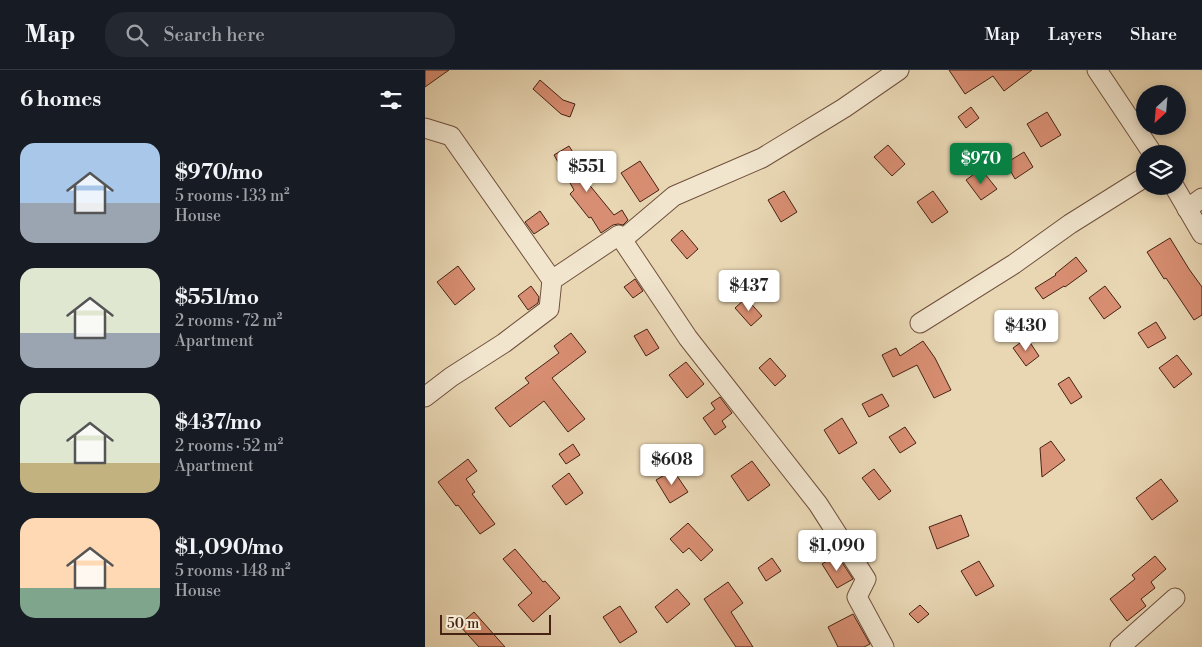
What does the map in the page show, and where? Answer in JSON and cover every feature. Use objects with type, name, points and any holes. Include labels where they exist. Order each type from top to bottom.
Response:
[{"type":"street","points":[[622,240],[674,196],[762,158],[844,108],[899,70]]},
{"type":"street","points":[[1097,70],[1147,145]]},
{"type":"street","points":[[425,128],[451,136],[552,280],[549,309],[425,396]]},
{"type":"street","points":[[920,323],[1014,264],[1070,224],[1136,183]]},
{"type":"street","points":[[1179,195],[1202,234]]},
{"type":"street","points":[[1187,209],[1202,198]]},
{"type":"street","points":[[552,280],[619,235],[688,338],[818,504],[866,579],[857,598],[884,647]]},
{"type":"street","points":[[1120,647],[1175,598]]},
{"type":"building","points":[[425,70],[449,70],[425,87]]},
{"type":"building","points":[[949,70],[1032,70],[1004,91],[993,76],[965,94]]},
{"type":"building","points":[[540,80],[563,100],[575,104],[570,117],[561,114],[533,89]]},
{"type":"building","points":[[971,107],[979,118],[966,128],[958,117]]},
{"type":"building","points":[[1047,112],[1061,135],[1041,147],[1027,124]]},
{"type":"building","points":[[888,145],[905,164],[892,176],[874,157]]},
{"type":"building","points":[[569,146],[583,168],[578,171],[614,215],[622,210],[628,220],[623,225],[613,225],[601,233],[591,217],[589,218],[570,194],[574,190],[554,155]]},
{"type":"building","points":[[1024,152],[1033,167],[1015,179],[1006,163]]},
{"type":"building","points":[[640,161],[659,190],[640,202],[621,173]]},
{"type":"building","points":[[981,169],[997,189],[981,200],[966,180]]},
{"type":"building","points":[[784,191],[797,212],[781,222],[768,200]]},
{"type":"building","points":[[933,191],[948,212],[932,223],[917,202]]},
{"type":"building","points":[[540,211],[549,224],[534,234],[525,222]]},
{"type":"building","points":[[682,230],[698,249],[687,259],[671,240]]},
{"type":"building","points":[[1170,238],[1202,287],[1202,315],[1194,320],[1147,252]]},
{"type":"building","points":[[1076,257],[1087,271],[1065,287],[1043,299],[1035,288],[1056,275]]},
{"type":"building","points":[[458,266],[475,289],[455,305],[437,282]]},
{"type":"building","points":[[635,279],[643,291],[633,298],[624,287]]},
{"type":"building","points":[[531,286],[539,297],[538,303],[528,310],[518,296]]},
{"type":"building","points":[[1105,286],[1121,307],[1104,319],[1089,298]]},
{"type":"building","points":[[746,298],[762,316],[751,326],[735,308]]},
{"type":"building","points":[[1156,322],[1166,338],[1148,348],[1138,333]]},
{"type":"building","points":[[647,329],[659,348],[646,356],[634,336]]},
{"type":"building","points":[[571,333],[586,352],[552,378],[585,419],[568,432],[544,401],[510,427],[495,408],[529,383],[525,378],[559,353],[554,346]]},
{"type":"building","points":[[1027,338],[1039,356],[1026,366],[1013,348]]},
{"type":"building","points":[[923,341],[935,358],[951,390],[934,398],[917,365],[893,377],[882,355],[896,348],[900,356]]},
{"type":"building","points":[[1177,355],[1192,374],[1174,388],[1159,368]]},
{"type":"building","points":[[770,358],[786,376],[775,386],[759,368]]},
{"type":"building","points":[[686,362],[704,384],[687,398],[669,375]]},
{"type":"building","points":[[1069,377],[1082,397],[1071,404],[1058,384]]},
{"type":"building","points":[[882,394],[889,406],[869,417],[862,404]]},
{"type":"building","points":[[720,397],[732,413],[722,421],[726,427],[715,435],[703,418],[715,409],[711,403]]},
{"type":"building","points":[[842,418],[857,443],[839,454],[824,430]]},
{"type":"building","points":[[905,427],[916,443],[900,453],[889,437]]},
{"type":"building","points":[[1051,441],[1065,460],[1042,477],[1040,448]]},
{"type":"building","points":[[573,444],[580,455],[566,464],[559,454]]},
{"type":"building","points":[[468,459],[477,471],[466,479],[475,492],[472,494],[495,524],[480,534],[438,482]]},
{"type":"building","points":[[752,461],[770,485],[748,501],[731,476]]},
{"type":"building","points":[[874,469],[891,491],[879,500],[862,478]]},
{"type":"building","points":[[673,470],[688,492],[670,503],[656,480]]},
{"type":"building","points":[[569,473],[583,493],[566,505],[552,486]]},
{"type":"building","points":[[1161,479],[1178,501],[1152,520],[1136,498]]},
{"type":"building","points":[[961,515],[969,536],[937,549],[929,527]]},
{"type":"building","points":[[688,523],[713,550],[701,561],[689,548],[683,553],[670,539]]},
{"type":"building","points":[[515,549],[543,582],[545,581],[560,598],[533,622],[518,605],[532,593],[503,559]]},
{"type":"building","points":[[837,555],[853,579],[837,588],[822,564]]},
{"type":"building","points":[[1155,556],[1166,569],[1151,582],[1155,588],[1141,599],[1146,606],[1127,621],[1110,599],[1135,579],[1132,575]]},
{"type":"building","points":[[772,558],[781,571],[766,581],[758,568]]},
{"type":"building","points":[[979,561],[994,586],[976,596],[961,571]]},
{"type":"building","points":[[728,582],[743,603],[731,612],[753,647],[736,647],[704,599]]},
{"type":"building","points":[[677,589],[690,604],[667,623],[655,607]]},
{"type":"building","points":[[920,605],[929,614],[918,623],[909,614]]},
{"type":"building","points":[[620,606],[637,632],[620,643],[603,617]]},
{"type":"building","points":[[474,612],[505,647],[479,647],[459,625]]},
{"type":"building","points":[[853,614],[870,644],[864,647],[838,647],[828,627]]}]
